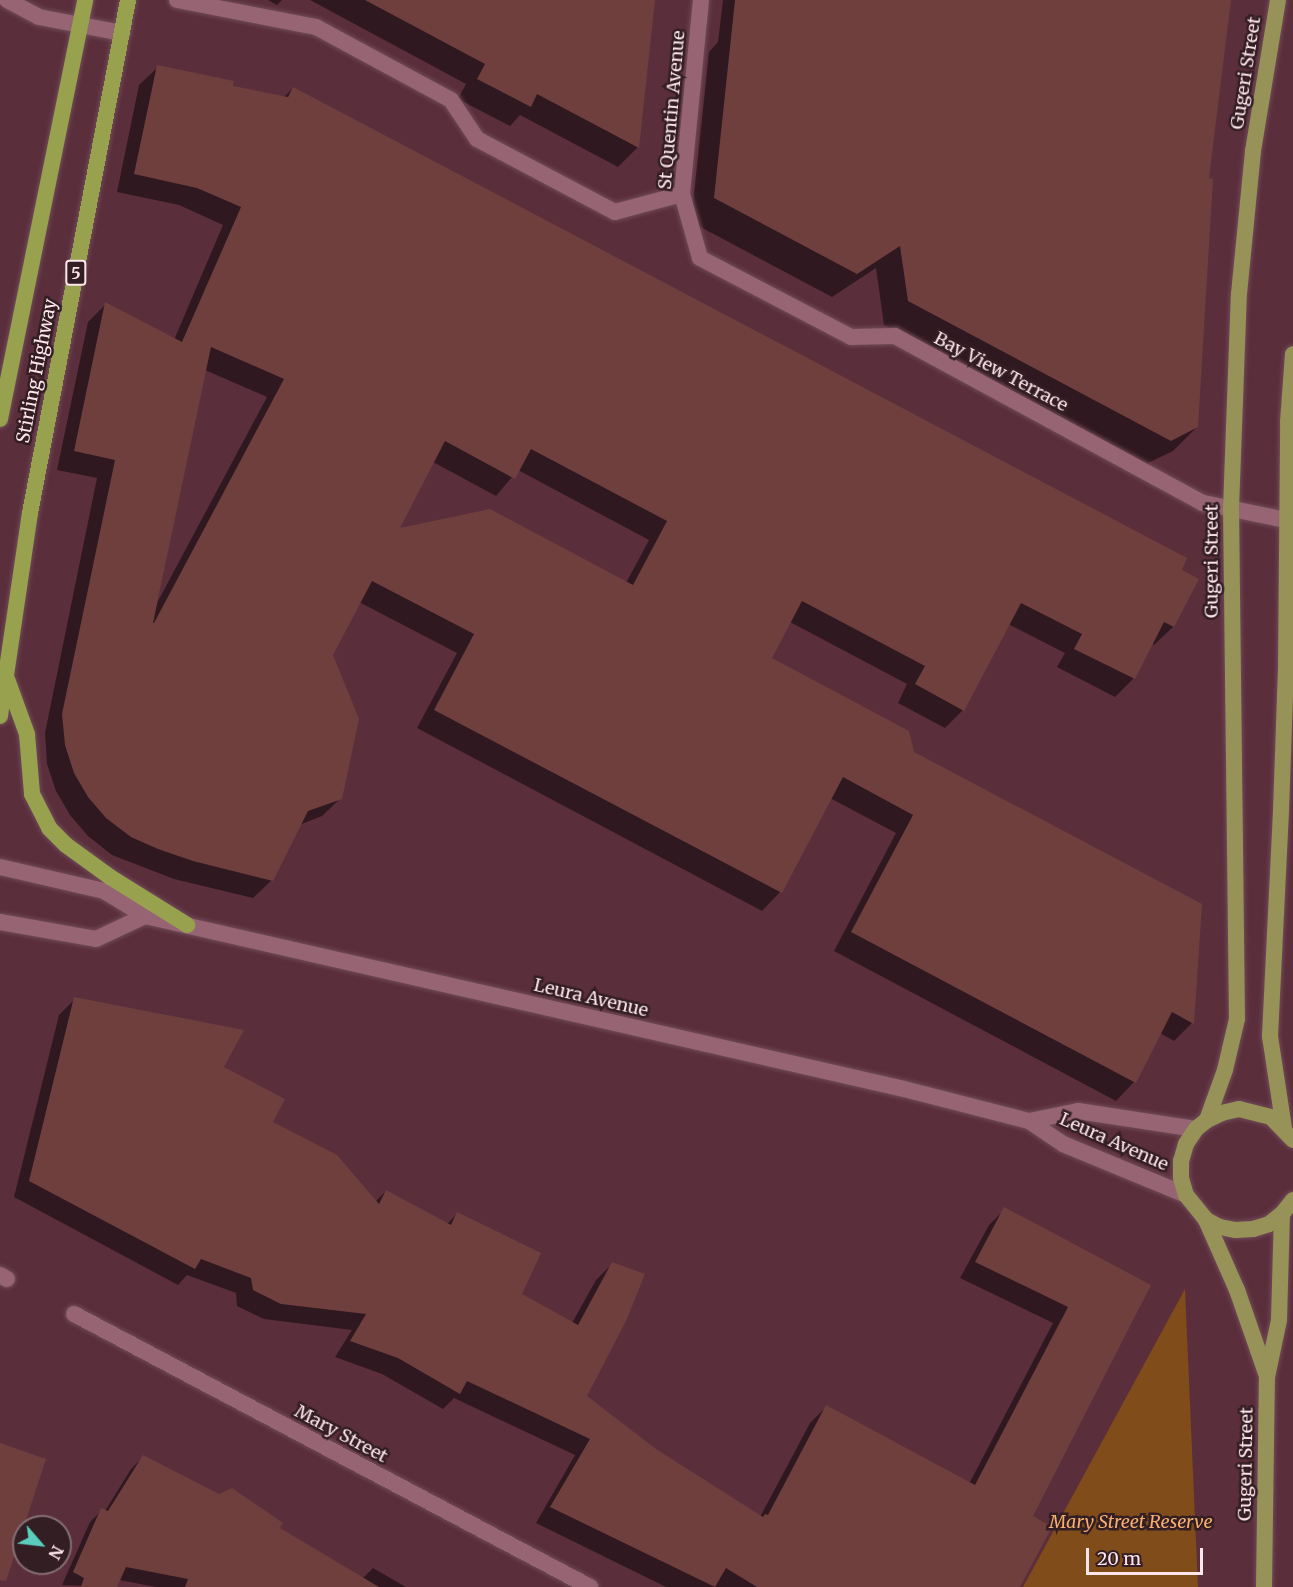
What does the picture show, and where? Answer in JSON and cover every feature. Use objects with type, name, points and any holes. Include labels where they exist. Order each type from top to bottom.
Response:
[{"type":"highway","name":"Stirling Highway","points":[[0,419],[85,0]]},
{"type":"highway","name":"Stirling Highway","points":[[0,716],[30,513],[128,0]]},
{"type":"highway","points":[[7,678],[27,734],[32,794],[49,828],[66,845],[110,877],[187,925]]},
{"type":"main road","name":"Gugeri Street","points":[[1267,1377],[1237,1290],[1206,1220],[1186,1195],[1181,1178],[1181,1161],[1186,1144],[1201,1124],[1225,1070],[1237,1019],[1231,509],[1240,282],[1253,151],[1278,0]]},
{"type":"main road","points":[[1288,1134],[1270,1036],[1286,670],[1286,520],[1293,354]]},
{"type":"main road","points":[[1201,1124],[1222,1113],[1239,1109],[1271,1117],[1288,1134]]},
{"type":"main road","points":[[1206,1220],[1236,1230],[1253,1229],[1269,1224],[1282,1214],[1293,1200]]},
{"type":"main road","name":"Gugeri Street","points":[[1264,1587],[1267,1377],[1279,1320],[1282,1214]]},
{"type":"street","points":[[7,0],[39,17],[122,33]]},
{"type":"street","points":[[177,0],[316,27],[451,100],[477,139],[615,212],[682,194]]},
{"type":"street","name":"St Quentin Avenue","points":[[700,258],[682,194],[701,0]]},
{"type":"street","name":"Bay View Terrace","points":[[700,258],[851,337],[895,336],[1203,503],[1286,520]]},
{"type":"street","name":"Leura Avenue","points":[[0,867],[104,891],[145,916],[904,1089],[1029,1120],[1063,1144],[1186,1195]]},
{"type":"street","points":[[0,922],[96,939],[145,916]]},
{"type":"street","name":"Leura Avenue","points":[[1029,1120],[1078,1111],[1201,1124]]},
{"type":"street","name":"Mary Street","points":[[74,1314],[590,1587]]},
{"type":"green space","name":"Mary Street Reserve","points":[[1185,1289],[1198,1587],[1023,1587]]},
{"type":"building","points":[[365,0],[655,0],[639,148],[537,94],[531,107],[477,79],[485,64]]},
{"type":"building","points":[[735,0],[1231,0],[1209,178],[1213,179],[1198,427],[1171,441],[908,301],[900,246],[857,274],[714,198]]},
{"type":"building","points":[[157,65],[234,81],[233,86],[288,97],[293,87],[1187,558],[1182,570],[1199,579],[1174,627],[1164,622],[1135,679],[1074,649],[1082,634],[1021,603],[964,711],[915,684],[925,666],[802,601],[772,658],[909,731],[914,752],[1202,904],[1194,1024],[1172,1012],[1136,1083],[851,932],[913,815],[843,777],[782,893],[434,710],[474,634],[372,581],[333,655],[359,719],[342,799],[308,811],[273,881],[193,861],[158,849],[131,837],[106,818],[88,797],[74,773],[65,745],[62,714],[115,460],[74,451],[105,302],[182,342],[241,207],[197,188],[134,174]],"holes":[[[211,347],[284,379],[153,623]],[[445,441],[515,479],[531,449],[667,521],[633,585],[490,509],[400,528]]]},
{"type":"building","points":[[74,997],[244,1030],[224,1067],[285,1099],[273,1122],[337,1155],[379,1204],[386,1190],[451,1225],[457,1212],[541,1253],[522,1294],[578,1325],[612,1262],[645,1274],[626,1321],[587,1396],[656,1449],[763,1517],[765,1514],[768,1515],[826,1405],[975,1485],[1068,1307],[975,1262],[1004,1207],[1151,1285],[1033,1516],[1052,1527],[1020,1587],[757,1587],[726,1568],[715,1587],[550,1507],[590,1439],[467,1381],[460,1394],[398,1358],[350,1341],[366,1314],[281,1304],[253,1290],[251,1278],[201,1259],[195,1269],[29,1181]]},
{"type":"building","points":[[0,1443],[46,1459],[28,1515],[12,1515],[12,1563],[6,1581],[0,1580]]},
{"type":"building","points":[[143,1455],[219,1494],[232,1488],[283,1523],[280,1528],[379,1587],[185,1587],[188,1579],[126,1567],[117,1587],[81,1587],[84,1578],[73,1572],[101,1508],[108,1511]]}]
